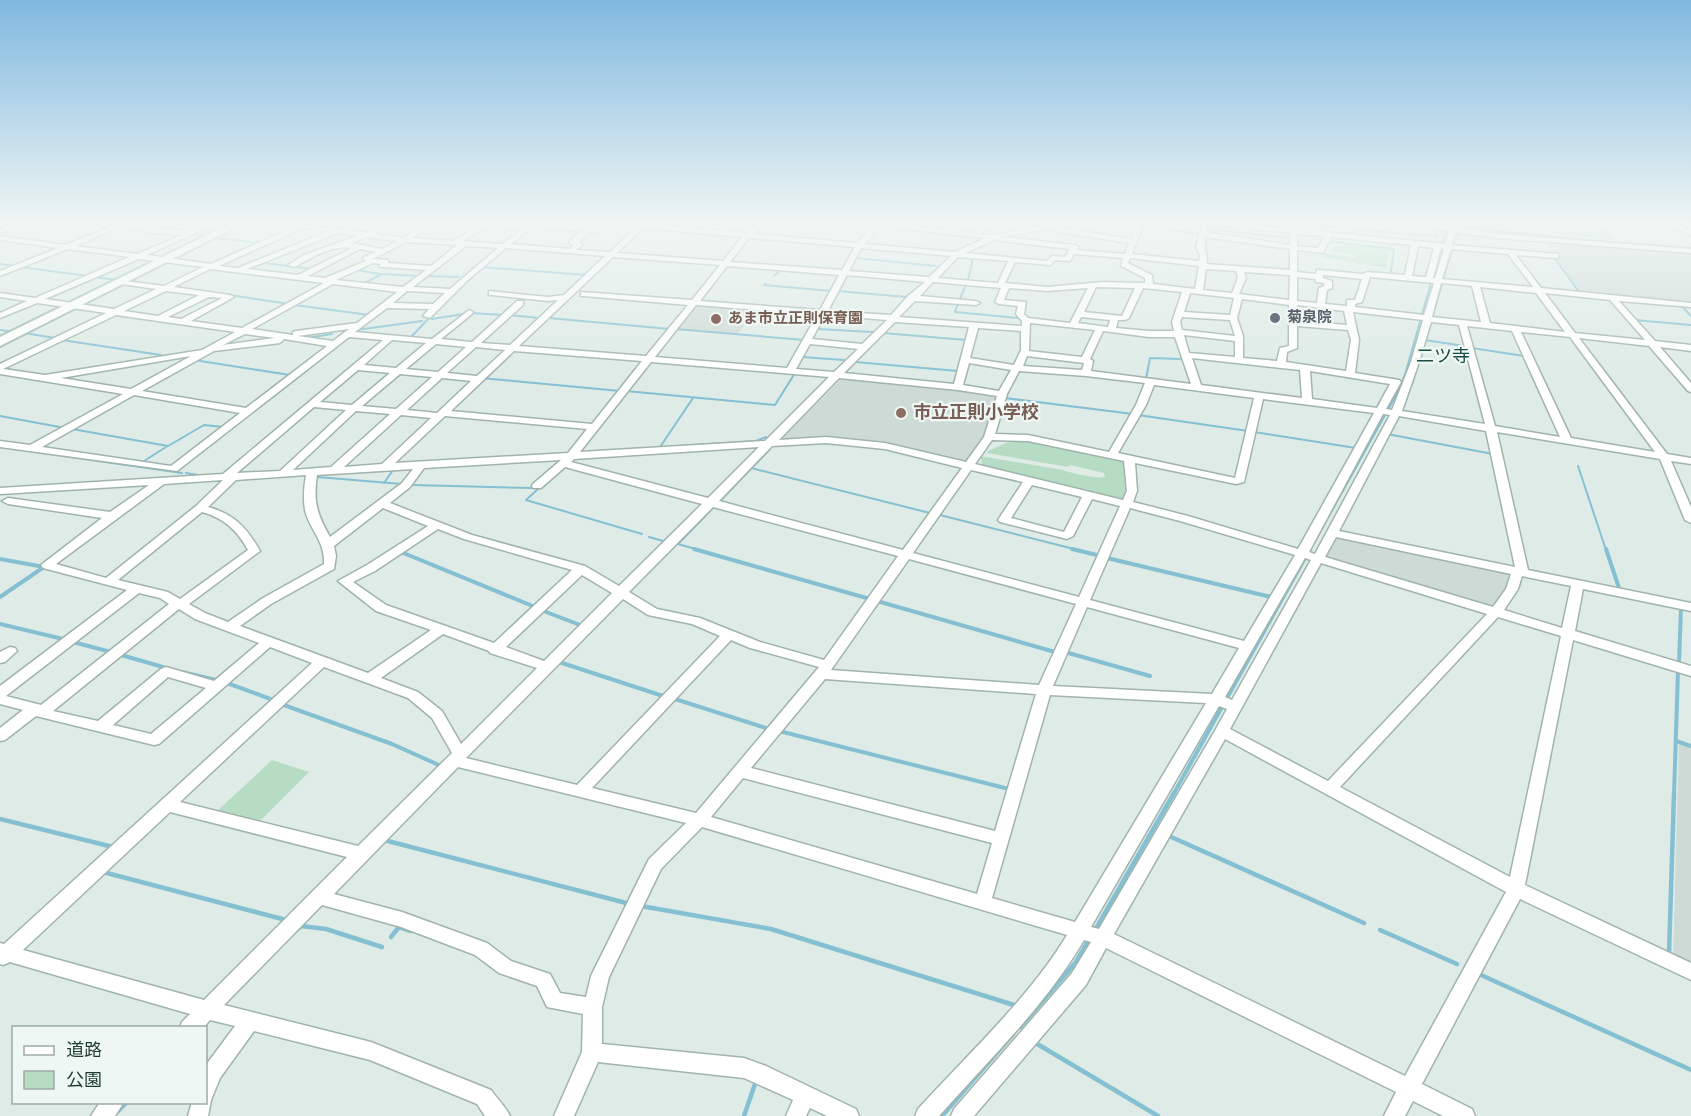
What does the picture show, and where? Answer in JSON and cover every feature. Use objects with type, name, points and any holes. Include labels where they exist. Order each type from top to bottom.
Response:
[{"type":"main road","points":[[0,342],[137,274]]},
{"type":"street","points":[[0,316],[96,274]]},
{"type":"street","points":[[0,369],[196,274]]},
{"type":"street","points":[[264,274],[405,289],[450,291]]},
{"type":"street","points":[[299,278],[306,274]]},
{"type":"street","points":[[32,448],[345,274]]},
{"type":"street","points":[[0,444],[173,469],[425,274]]},
{"type":"street","points":[[428,316],[450,291],[470,274]]},
{"type":"street","points":[[385,467],[590,274]]},
{"type":"street","points":[[537,486],[567,460],[717,274]]},
{"type":"street","points":[[791,370],[844,274]]},
{"type":"street","points":[[875,274],[1057,289],[1108,284],[1149,286],[1691,348]]},
{"type":"street","points":[[191,1026],[935,274]]},
{"type":"street","points":[[564,1116],[592,1052],[593,1007],[600,976],[655,864],[699,820],[824,669],[970,467],[989,437],[1002,394],[1023,353],[1025,325],[1020,314],[1023,304],[999,302],[1006,274]]},
{"type":"street","points":[[1142,274],[1149,278],[1149,286]]},
{"type":"street","points":[[1199,292],[1201,274]]},
{"type":"street","points":[[1239,358],[1239,339],[1233,318],[1241,274]]},
{"type":"street","points":[[1281,364],[1283,350],[1293,348],[1293,274]]},
{"type":"street","points":[[1294,274],[1328,280],[1328,288],[1323,288],[1321,306]]},
{"type":"street","points":[[1339,274],[1366,277]]},
{"type":"street","points":[[1350,375],[1354,340],[1350,302],[1358,302],[1367,274]]},
{"type":"street","points":[[1372,274],[1691,304]]},
{"type":"street","points":[[962,1116],[1079,979],[1092,934],[1310,556],[1415,362],[1436,274]]},
{"type":"street","points":[[1526,274],[1664,457],[1691,520]]},
{"type":"street","points":[[121,282],[231,297],[183,321]]},
{"type":"street","points":[[1475,283],[1486,325]]},
{"type":"street","points":[[1074,324],[1093,285]]},
{"type":"street","points":[[1078,314],[1125,318],[1140,286]]},
{"type":"street","points":[[1187,290],[1176,322],[1197,388]]},
{"type":"street","points":[[492,293],[548,299],[566,297]]},
{"type":"street","points":[[160,318],[208,294]]},
{"type":"street","points":[[584,294],[974,326],[1074,324],[1239,339]]},
{"type":"street","points":[[0,295],[333,344]]},
{"type":"street","points":[[1612,297],[1691,389]]},
{"type":"street","points":[[912,298],[976,303]]},
{"type":"street","points":[[333,471],[520,303]]},
{"type":"street","points":[[384,305],[435,307]]},
{"type":"street","points":[[282,474],[354,408],[469,312]]},
{"type":"street","points":[[1178,314],[1233,318]]},
{"type":"street","points":[[1111,329],[1115,318]]},
{"type":"street","points":[[1294,322],[1353,328]]},
{"type":"street","points":[[1329,789],[1496,612],[1512,589],[1520,571],[1491,429],[1461,322]]},
{"type":"street","points":[[283,336],[357,325]]},
{"type":"street","points":[[958,387],[974,326]]},
{"type":"street","points":[[1085,360],[1100,328]]},
{"type":"street","points":[[1515,328],[1568,441]]},
{"type":"street","points":[[346,334],[791,370],[958,387],[1002,394]]},
{"type":"street","points":[[46,378],[293,338]]},
{"type":"street","points":[[108,582],[200,508],[230,477],[390,338]]},
{"type":"street","points":[[807,341],[864,347]]},
{"type":"street","points":[[1023,353],[1089,361],[1086,373]]},
{"type":"street","points":[[925,1116],[1020,1012],[1064,957],[1092,934],[1222,731],[1226,703],[1247,646],[1310,556],[1332,533],[1388,412],[1396,382],[1239,358],[1187,355]]},
{"type":"street","points":[[964,360],[1016,368],[1086,373],[1388,412],[1691,461]]},
{"type":"street","points":[[356,367],[479,379]]},
{"type":"street","points":[[0,369],[247,411]]},
{"type":"street","points":[[1305,369],[1307,402]]},
{"type":"street","points":[[1112,455],[1141,405],[1150,383]]},
{"type":"street","points":[[989,437],[1028,438],[1236,481],[1240,480],[1260,396]]},
{"type":"street","points":[[313,404],[594,428]]},
{"type":"street","points":[[0,491],[421,465],[567,460],[767,443],[826,440],[876,444],[1184,518],[1691,672]]},
{"type":"street","points":[[983,901],[1044,690],[1132,491],[1129,459]]},
{"type":"street","points":[[567,460],[710,503],[1247,646]]},
{"type":"street","points":[[329,544],[406,485],[421,465]]},
{"type":"street","points":[[230,627],[267,600],[330,566],[332,552],[312,512],[309,497],[312,472]]},
{"type":"street","points":[[161,481],[47,565],[164,595],[200,616],[413,695],[437,715],[458,757]]},
{"type":"street","points":[[1029,481],[1004,520],[1066,536],[1089,495]]},
{"type":"street","points":[[4,503],[27,489]]},
{"type":"street","points":[[4,503],[112,516]]},
{"type":"street","points":[[383,504],[468,537],[582,569],[653,612],[695,621],[824,669],[1044,690],[1226,703]]},
{"type":"street","points":[[0,736],[39,710],[179,604],[254,551],[244,530],[218,512],[200,508]]},
{"type":"street","points":[[437,525],[371,568],[344,581],[381,608],[548,667]]},
{"type":"street","points":[[1332,533],[1691,607]]},
{"type":"street","points":[[495,650],[582,569]]},
{"type":"street","points":[[1394,1116],[1516,889],[1578,583]]},
{"type":"street","points":[[0,693],[136,589]]},
{"type":"street","points":[[371,678],[440,630]]},
{"type":"street","points":[[580,791],[729,635]]},
{"type":"street","points":[[0,699],[39,710],[41,713],[154,740],[268,642]]},
{"type":"street","points":[[2,955],[321,662]]},
{"type":"street","points":[[101,727],[166,672],[217,686]]},
{"type":"street","points":[[1222,731],[1516,889],[1691,972]]},
{"type":"street","points":[[458,757],[580,791],[699,820],[1092,934],[1465,1116]]},
{"type":"street","points":[[740,771],[1001,840]]},
{"type":"street","points":[[166,805],[362,854]]},
{"type":"street","points":[[319,897],[402,920],[481,949],[505,967],[543,980],[554,1001],[593,1007]]},
{"type":"street","points":[[2,955],[371,1051],[484,1097],[495,1113],[500,1116]]},
{"type":"street","points":[[207,1089],[212,1072],[250,1021]]},
{"type":"street","points":[[592,1052],[744,1068],[849,1116]]},
{"type":"street","points":[[796,1116],[805,1095]]},
{"type":"street","points":[[101,1116],[112,1104]]},
{"type":"shaded area","points":[[1568,274],[1691,274],[1691,304],[1581,293]]},
{"type":"shaded area","name":"あま市立正則保育園","points":[[697,304],[755,309],[738,334],[676,329]]},
{"type":"shaded area","name":"市立正則小学校","points":[[842,378],[997,395],[989,429],[969,462],[963,463],[870,441],[824,438],[785,441],[783,438]]},
{"type":"shaded area","points":[[1334,536],[1513,573],[1496,606],[1490,607],[1323,557]]},
{"type":"shaded area","points":[[1679,743],[1691,747],[1691,966],[1673,959]]},
{"type":"green space","points":[[1024,440],[1124,461],[1126,490],[1122,500],[983,467],[980,456],[1105,477],[1104,473],[1070,465],[1068,467],[987,453],[1006,443]]},
{"type":"green space","points":[[272,760],[309,772],[258,823],[215,813]]},
{"type":"waterway","points":[[73,274],[88,276]]},
{"type":"waterway","points":[[382,274],[420,276]]},
{"type":"waterway","points":[[575,274],[587,275]]},
{"type":"waterway","points":[[968,280],[969,274]]},
{"type":"waterway","points":[[1310,550],[1405,375],[1433,274]]},
{"type":"waterway","points":[[1443,279],[1445,274]]},
{"type":"waterway","points":[[1566,274],[1579,292]]},
{"type":"waterway","points":[[363,284],[380,275]]},
{"type":"waterway","points":[[424,276],[458,277]]},
{"type":"waterway","points":[[93,277],[118,280]]},
{"type":"waterway","points":[[1433,314],[1443,281]]},
{"type":"waterway","points":[[957,300],[959,301],[967,282]]},
{"type":"waterway","points":[[766,284],[764,285],[831,291]]},
{"type":"waterway","points":[[837,291],[907,297]]},
{"type":"waterway","points":[[230,295],[289,304]]},
{"type":"waterway","points":[[958,303],[955,312],[1019,318]]},
{"type":"waterway","points":[[295,305],[369,315]]},
{"type":"waterway","points":[[1681,305],[1691,316]]},
{"type":"waterway","points":[[471,313],[503,315]]},
{"type":"waterway","points":[[432,319],[463,314]]},
{"type":"waterway","points":[[509,315],[539,318]]},
{"type":"waterway","points":[[411,337],[429,318]]},
{"type":"waterway","points":[[549,318],[670,329]]},
{"type":"waterway","points":[[1635,320],[1691,325]]},
{"type":"waterway","points":[[356,330],[422,321]]},
{"type":"waterway","points":[[675,329],[804,340]]},
{"type":"waterway","points":[[817,329],[872,332]]},
{"type":"waterway","points":[[0,330],[14,332]]},
{"type":"waterway","points":[[24,333],[55,338]]},
{"type":"waterway","points":[[883,333],[966,340],[965,343]]},
{"type":"waterway","points":[[307,338],[332,334]]},
{"type":"waterway","points":[[62,340],[161,355]]},
{"type":"waterway","points":[[1424,340],[1465,346]]},
{"type":"waterway","points":[[1472,348],[1524,356]]},
{"type":"waterway","points":[[802,357],[844,360]]},
{"type":"waterway","points":[[1146,379],[1150,358],[1180,359],[1183,357]]},
{"type":"waterway","points":[[194,360],[290,375]]},
{"type":"waterway","points":[[855,362],[958,371]]},
{"type":"waterway","points":[[844,374],[854,363]]},
{"type":"waterway","points":[[2,368],[30,373]]},
{"type":"waterway","points":[[1412,384],[1415,372]]},
{"type":"waterway","points":[[626,391],[775,405],[795,373]]},
{"type":"waterway","points":[[482,378],[620,391]]},
{"type":"waterway","points":[[660,447],[693,398]]},
{"type":"waterway","points":[[1005,398],[1133,414]]},
{"type":"waterway","points":[[1138,415],[1248,431]]},
{"type":"waterway","points":[[0,416],[65,428]]},
{"type":"waterway","points":[[72,429],[168,446],[204,425],[223,427]]},
{"type":"waterway","points":[[1254,432],[1356,448]]},
{"type":"waterway","points":[[1387,434],[1493,454]]},
{"type":"waterway","points":[[680,446],[756,441],[766,437]]},
{"type":"waterway","points":[[0,447],[38,452]]},
{"type":"waterway","points":[[144,461],[166,447]]},
{"type":"waterway","points":[[752,468],[770,449]]},
{"type":"waterway","points":[[43,453],[182,473]]},
{"type":"waterway","points":[[1578,466],[1606,550]]},
{"type":"waterway","points":[[720,501],[752,468]]},
{"type":"waterway","points":[[752,468],[930,513]]},
{"type":"waterway","points":[[384,483],[393,470]]},
{"type":"waterway","points":[[186,473],[203,476]]},
{"type":"waterway","points":[[317,477],[384,483]]},
{"type":"waterway","points":[[384,483],[402,484]]},
{"type":"waterway","points":[[412,485],[532,488]]},
{"type":"waterway","points":[[538,489],[526,500],[642,534]]},
{"type":"waterway","points":[[699,550],[678,544],[714,507]]},
{"type":"waterway","points":[[940,515],[1078,550]]},
{"type":"waterway","points":[[649,537],[667,542]]},
{"type":"waterway","points":[[694,549],[870,599]]},
{"type":"waterway","points":[[1072,549],[1097,555]]},
{"type":"waterway","points":[[1173,795],[1310,549]]},
{"type":"waterway","points":[[1606,549],[1619,588]]},
{"type":"waterway","points":[[401,552],[535,607]]},
{"type":"waterway","points":[[1107,558],[1271,597]]},
{"type":"waterway","points":[[0,559],[44,567],[0,597]]},
{"type":"waterway","points":[[877,601],[1055,652]]},
{"type":"waterway","points":[[1679,664],[1681,607]]},
{"type":"waterway","points":[[541,610],[580,625],[579,627]]},
{"type":"waterway","points":[[0,624],[63,639]]},
{"type":"waterway","points":[[73,642],[111,652]]},
{"type":"waterway","points":[[1065,652],[1150,676]]},
{"type":"waterway","points":[[121,655],[163,667]]},
{"type":"waterway","points":[[559,662],[663,696]]},
{"type":"waterway","points":[[1674,795],[1678,671]]},
{"type":"waterway","points":[[182,672],[216,680]]},
{"type":"waterway","points":[[227,683],[273,700]]},
{"type":"waterway","points":[[675,699],[769,729]]},
{"type":"waterway","points":[[281,704],[392,744],[441,766]]},
{"type":"waterway","points":[[779,731],[1009,789]]},
{"type":"waterway","points":[[1676,741],[1691,746]]},
{"type":"waterway","points":[[1095,930],[1174,793]]},
{"type":"waterway","points":[[1669,954],[1674,793]]},
{"type":"waterway","points":[[0,819],[113,847]]},
{"type":"waterway","points":[[1169,836],[1364,923]]},
{"type":"waterway","points":[[384,840],[630,904]]},
{"type":"waterway","points":[[103,872],[286,920]]},
{"type":"waterway","points":[[641,906],[771,929],[1014,1005]]},
{"type":"waterway","points":[[299,928],[301,926],[326,929],[382,947]]},
{"type":"waterway","points":[[391,937],[399,927],[411,931]]},
{"type":"waterway","points":[[1380,930],[1457,964]]},
{"type":"waterway","points":[[1020,1027],[1076,962],[1090,938]]},
{"type":"waterway","points":[[1481,975],[1691,1070]]},
{"type":"waterway","points":[[942,1116],[1013,1034]]},
{"type":"waterway","points":[[1034,1042],[1158,1116]]},
{"type":"waterway","points":[[744,1116],[756,1081]]},
{"type":"waterway","points":[[113,1116],[125,1104]]},
{"type":"place","name":"菊泉院","points":[[1275,318]]},
{"type":"place","name":"あま市立正則保育園","points":[[716,319]]},
{"type":"place","name":"市立正則小学校","points":[[901,413]]},
{"type":"district","name":"二ツ寺","points":[[1443,357]]}]
